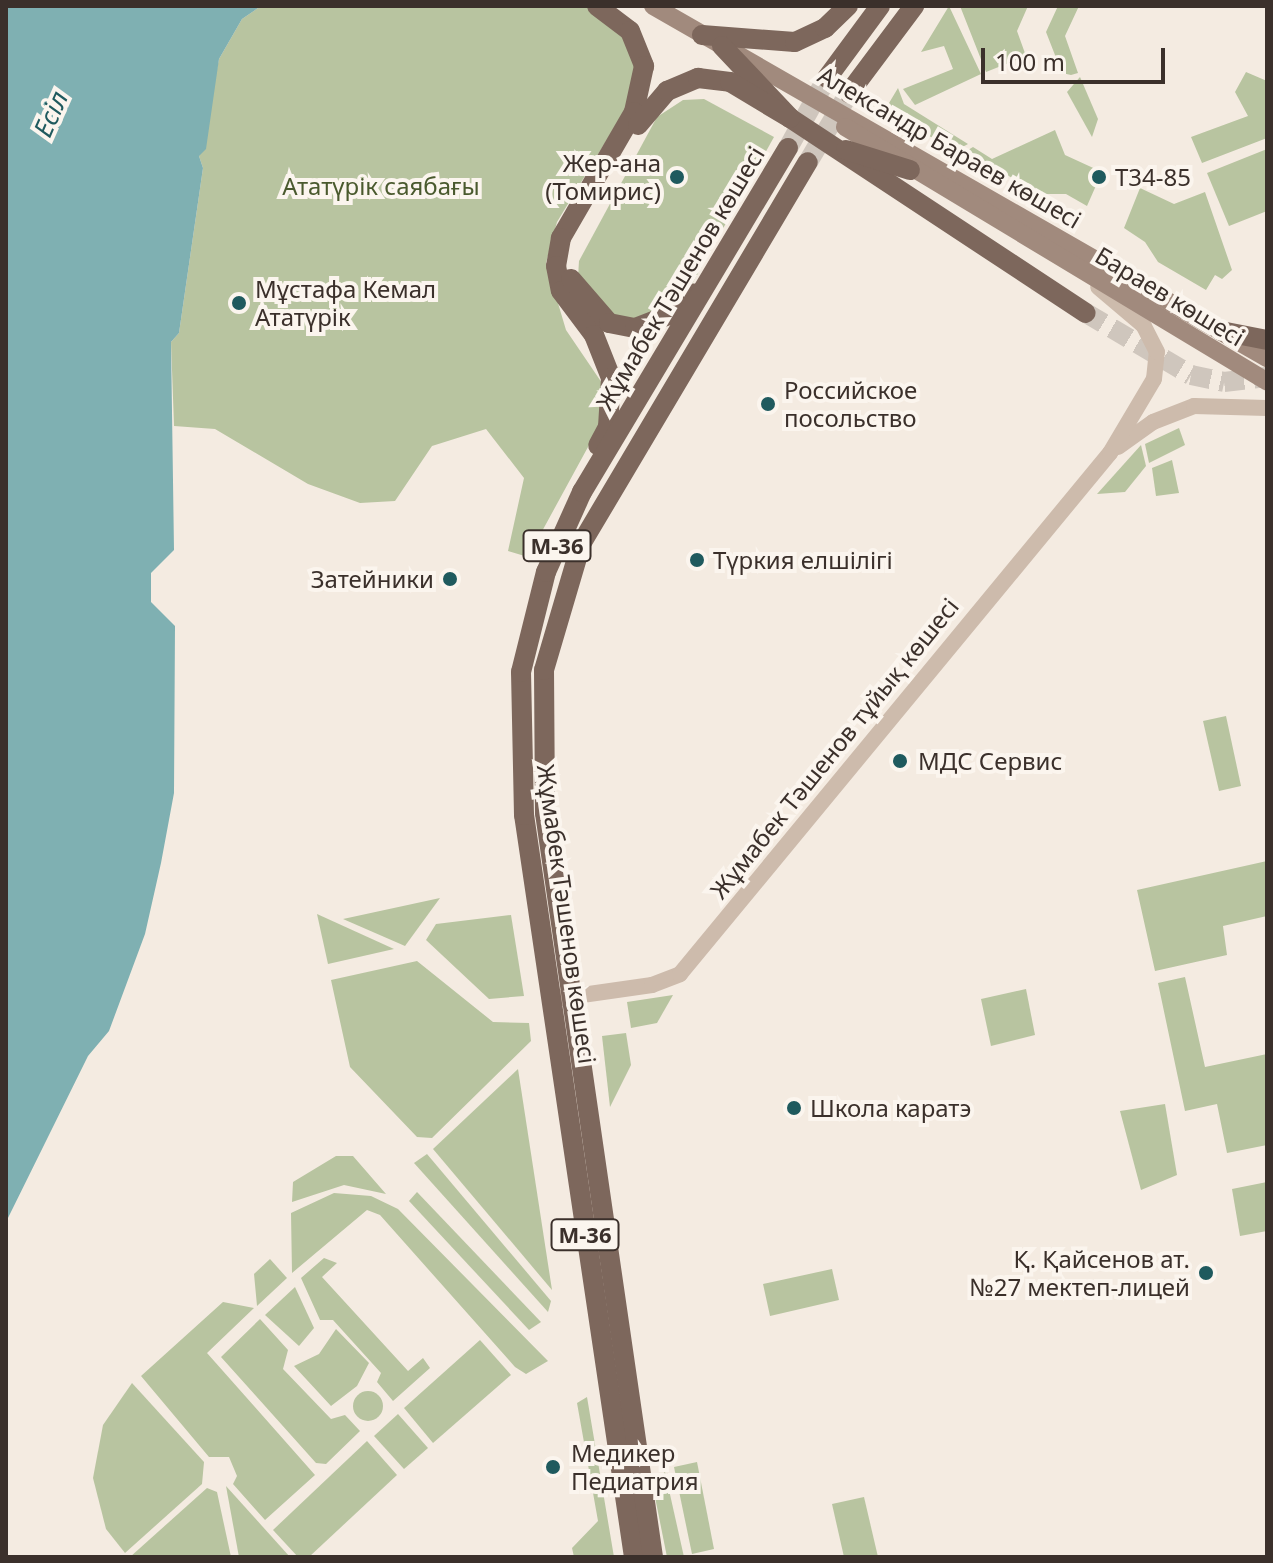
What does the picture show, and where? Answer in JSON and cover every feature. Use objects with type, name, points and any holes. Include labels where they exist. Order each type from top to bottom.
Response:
[{"type":"main road","points":[[546,572],[562,514],[608,427],[611,402],[611,378],[594,335],[561,291],[556,266],[561,238],[644,86],[641,46],[597,6]]},
{"type":"main road","name":"Александр Бараев көшесі","points":[[653,6],[1221,331]]},
{"type":"main road","points":[[702,35],[795,42],[825,28],[848,6]]},
{"type":"main road","points":[[827,78],[880,6]]},
{"type":"main road","points":[[849,93],[914,6]]},
{"type":"main road","points":[[722,46],[790,118]]},
{"type":"main road","name":"Бараев көшесі","points":[[722,46],[910,170],[1267,382]]},
{"type":"main road","points":[[730,250],[679,311],[635,328],[609,323],[591,307],[576,291],[568,260],[647,109],[667,91],[698,78],[720,79],[790,118],[838,148],[874,178],[1086,313]]},
{"type":"main road","name":"Жұмабек Тәшенов көшесі","points":[[653,1557],[561,998],[524,815],[518,713],[529,629],[546,572],[582,492],[730,250],[788,148]]},
{"type":"main road","points":[[838,148],[910,170]]},
{"type":"main road","name":"Жұмабек Тәшенов көшесі","points":[[634,1557],[561,998],[541,765],[552,630],[581,544],[808,162]]},
{"type":"main road","points":[[1221,331],[1267,340]]},
{"type":"main road","name":"Бараев көшесі","points":[[1221,331],[1267,358]]},
{"type":"street","points":[[1063,260],[1138,320],[1157,352],[1154,379],[1110,453]]},
{"type":"street","points":[[1110,453],[1180,410],[1218,403],[1267,408]]},
{"type":"street","name":"Жұмабек Тәшенов тұйық көшесі","points":[[561,998],[680,974],[1110,453]]},
{"type":"green space","name":"Ататүрік саябағы","points":[[261,6],[587,6],[631,39],[640,85],[557,222],[546,263],[566,330],[602,383],[600,425],[528,557],[508,551],[524,478],[486,429],[432,446],[395,501],[360,503],[308,484],[215,429],[174,426],[171,342],[179,333],[203,168],[199,156],[219,59],[242,19]]},
{"type":"green space","points":[[949,6],[981,74],[915,105],[903,89],[953,69],[944,46],[921,52]]},
{"type":"green space","points":[[960,6],[1028,6],[1017,31],[1026,56],[986,72]]},
{"type":"green space","points":[[1058,6],[1079,6],[1065,36],[1078,73],[1071,75],[1062,73],[1046,32]]},
{"type":"green space","points":[[1246,72],[1267,81],[1267,138],[1202,163],[1191,137],[1248,116],[1235,92]]},
{"type":"green space","points":[[1080,77],[1098,119],[1092,137],[1067,92]]},
{"type":"green space","points":[[898,88],[904,104],[968,144],[957,150],[883,113]]},
{"type":"green space","points":[[704,99],[774,137],[682,302],[619,328],[578,278],[579,261],[657,117],[683,100]]},
{"type":"green space","points":[[1055,130],[1065,155],[1102,172],[1087,206],[1066,194],[1044,194],[963,153],[973,147],[992,159]]},
{"type":"green space","points":[[1267,149],[1267,211],[1229,226],[1207,173]]},
{"type":"green space","points":[[1140,188],[1174,204],[1205,192],[1232,270],[1222,279],[1215,275],[1206,290],[1158,262],[1145,242],[1124,228]]},
{"type":"green space","points":[[1179,428],[1185,445],[1149,463],[1145,444]]},
{"type":"green space","points":[[1141,445],[1146,466],[1125,492],[1097,494]]},
{"type":"green space","points":[[1172,460],[1179,493],[1156,496],[1152,468]]},
{"type":"green space","points":[[1226,716],[1241,786],[1219,791],[1203,721]]},
{"type":"green space","points":[[1267,861],[1267,916],[1223,926],[1227,955],[1155,971],[1137,890]]},
{"type":"green space","points":[[440,898],[405,946],[343,919]]},
{"type":"green space","points":[[317,914],[394,949],[328,964]]},
{"type":"green space","points":[[511,915],[524,996],[489,999],[426,940],[436,924]]},
{"type":"green space","points":[[417,961],[493,1022],[529,1023],[531,1041],[432,1138],[417,1137],[350,1067],[331,980]]},
{"type":"green space","points":[[1185,977],[1205,1067],[1267,1054],[1267,1145],[1227,1153],[1217,1104],[1185,1111],[1158,983]]},
{"type":"green space","points":[[1026,989],[1035,1035],[991,1046],[981,999]]},
{"type":"green space","points":[[673,995],[657,1023],[631,1028],[627,1002]]},
{"type":"green space","points":[[626,1033],[631,1065],[610,1107],[602,1036]]},
{"type":"green space","points":[[518,1069],[552,1290],[433,1149]]},
{"type":"green space","points":[[1165,1104],[1177,1175],[1141,1190],[1120,1111]]},
{"type":"green space","points":[[427,1154],[551,1301],[548,1312],[414,1163]]},
{"type":"green space","points":[[336,1156],[353,1156],[386,1194],[344,1185],[292,1202],[293,1182]]},
{"type":"green space","points":[[1267,1182],[1267,1231],[1240,1236],[1232,1189]]},
{"type":"green space","points":[[417,1192],[541,1322],[529,1330],[409,1201]]},
{"type":"green space","points":[[334,1193],[371,1196],[398,1209],[548,1361],[526,1374],[515,1367],[380,1215],[367,1210],[292,1273],[291,1213]]},
{"type":"green space","points":[[324,1258],[337,1263],[322,1277],[408,1371],[423,1358],[430,1368],[393,1401],[377,1382],[381,1373],[333,1320],[320,1320],[301,1278]]},
{"type":"green space","points":[[270,1259],[287,1278],[257,1306],[254,1274]]},
{"type":"green space","points":[[832,1269],[839,1300],[770,1316],[763,1284]]},
{"type":"green space","points":[[295,1287],[314,1328],[299,1346],[265,1315]]},
{"type":"green space","points":[[223,1302],[254,1308],[207,1353],[315,1475],[265,1520],[233,1484],[237,1476],[229,1457],[209,1457],[141,1376]]},
{"type":"green space","points":[[260,1319],[288,1350],[283,1369],[331,1419],[345,1415],[360,1431],[326,1464],[316,1463],[221,1357]]},
{"type":"green space","points":[[336,1329],[369,1363],[357,1386],[331,1406],[294,1366],[319,1354]]},
{"type":"green space","points":[[480,1340],[511,1375],[433,1443],[404,1408]]},
{"type":"green space","points":[[132,1383],[204,1462],[202,1484],[125,1553],[106,1529],[93,1478],[103,1425]]},
{"type":"green space","points":[[368,1391],[374,1392],[382,1400],[382,1412],[374,1420],[368,1421],[362,1420],[354,1412],[353,1406],[354,1400],[362,1392]]},
{"type":"green space","points":[[587,1397],[614,1557],[574,1557],[572,1548],[598,1521],[577,1403]]},
{"type":"green space","points":[[398,1414],[428,1448],[404,1469],[374,1436]]},
{"type":"green space","points":[[367,1441],[397,1475],[309,1557],[298,1557],[273,1530]]},
{"type":"green space","points":[[697,1462],[714,1549],[692,1554],[674,1467]]},
{"type":"green space","points":[[665,1472],[684,1557],[667,1557],[652,1482]]},
{"type":"green space","points":[[226,1486],[290,1557],[239,1557]]},
{"type":"green space","points":[[207,1488],[217,1492],[231,1557],[130,1557]]},
{"type":"green space","points":[[864,1497],[878,1557],[844,1557],[832,1504]]},
{"type":"water","name":"Есіл","points":[[6,6],[261,6],[242,19],[219,59],[206,149],[199,156],[203,168],[179,333],[171,342],[174,550],[151,573],[151,602],[175,626],[174,793],[161,863],[145,934],[109,1031],[88,1056],[6,1222]]},
{"type":"tunnel","points":[[788,148],[827,78]]},
{"type":"tunnel","points":[[808,162],[849,93]]},
{"type":"tunnel","points":[[1086,313],[1191,375],[1224,382],[1267,377]]},
{"type":"place","name":"Жер-ана (Томирис)","points":[[677,177]]},
{"type":"place","name":"Т34-85","points":[[1099,177]]},
{"type":"place","name":"Мұстафа Кемал Ататүрік","points":[[239,303]]},
{"type":"place","name":"Российское посольство","points":[[768,404]]},
{"type":"place","name":"Түркия елшілігі","points":[[697,560]]},
{"type":"place","name":"Затейники","points":[[450,579]]},
{"type":"place","name":"МДС Сервис","points":[[900,761]]},
{"type":"place","name":"Школа каратэ","points":[[794,1108]]},
{"type":"place","name":"Қ. Қайсенов ат. №27 мектеп-лицей","points":[[1206,1273]]},
{"type":"place","name":"Медикер Педиатрия","points":[[553,1467]]}]
